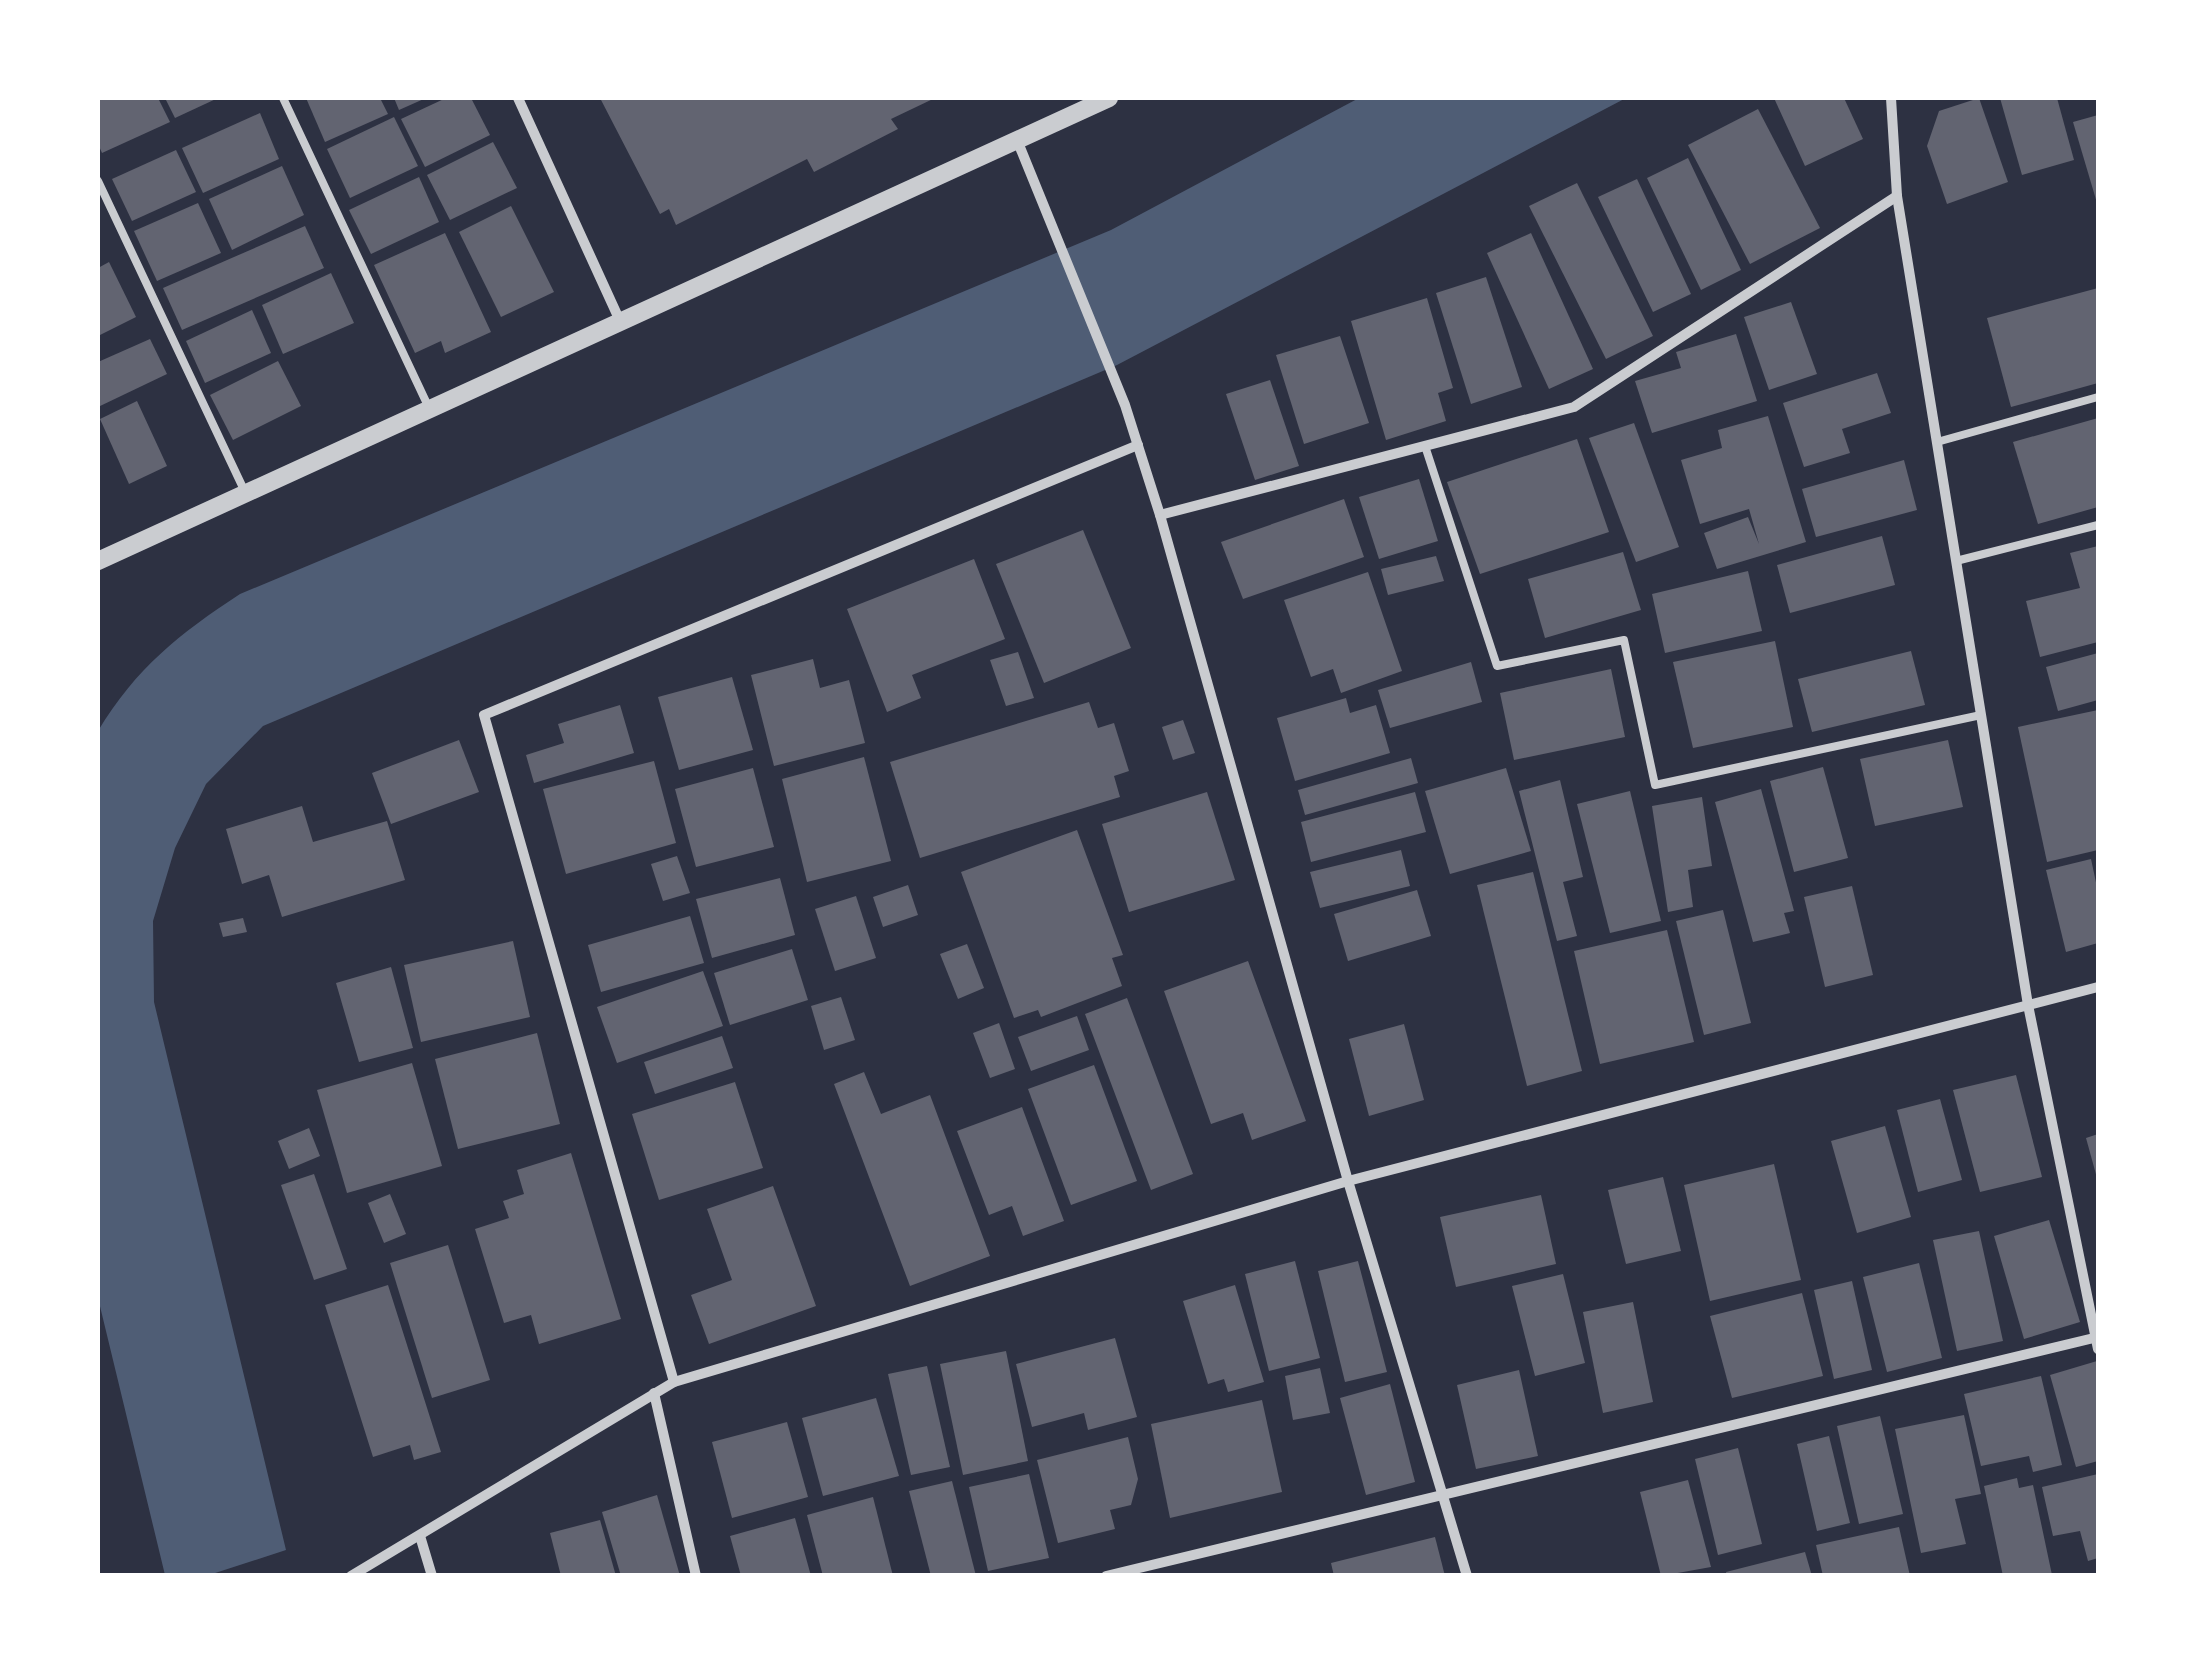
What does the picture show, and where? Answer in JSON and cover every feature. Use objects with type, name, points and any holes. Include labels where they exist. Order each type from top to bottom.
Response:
[{"type":"street","points":[[518,98],[620,320]]},
{"type":"street","points":[[98,561],[1109,98]]},
{"type":"street","points":[[1106,1576],[2097,1342],[2028,1006],[1897,196],[1891,98]]},
{"type":"street","points":[[1017,140],[1138,444],[1348,1180],[1466,1576]]},
{"type":"street","points":[[1160,515],[1574,407],[1897,196]]},
{"type":"street","points":[[674,1382],[484,715],[1138,444]]},
{"type":"street","points":[[350,1576],[674,1382],[1348,1180],[2098,987]]},
{"type":"street","points":[[654,1393],[696,1576]]},
{"type":"street","points":[[420,1536],[432,1576]]},
{"type":"lane","points":[[283,98],[430,408]]},
{"type":"lane","points":[[98,181],[245,492]]},
{"type":"lane","points":[[1936,442],[2098,397]]},
{"type":"lane","points":[[1425,446],[1497,666],[1624,640],[1655,785],[1981,715]]},
{"type":"lane","points":[[1956,560],[2098,526]]},
{"type":"water","points":[[1359,98],[1626,98],[1117,365],[263,726],[206,784],[175,848],[153,921],[154,1002],[286,1550],[209,1575],[165,1575],[98,1298],[98,731],[128,689],[178,638],[240,594],[1111,230]]},
{"type":"building","points":[[158,98],[170,122],[102,153],[98,144],[98,100]]},
{"type":"building","points":[[165,98],[218,98],[175,118]]},
{"type":"building","points":[[306,98],[380,98],[388,114],[325,142]]},
{"type":"building","points":[[394,98],[426,98],[399,110]]},
{"type":"building","points":[[446,98],[471,98],[490,135],[425,167],[401,119]]},
{"type":"building","points":[[600,98],[935,98],[891,119],[898,129],[814,172],[807,159],[676,225],[669,209],[660,214]]},
{"type":"building","points":[[1774,98],[1844,98],[1863,139],[1805,166]]},
{"type":"building","points":[[1979,98],[2008,182],[1947,204],[1927,146],[1939,111]]},
{"type":"building","points":[[2000,98],[2057,98],[2074,160],[2022,175]]},
{"type":"building","points":[[1758,109],[1820,228],[1750,264],[1688,145]]},
{"type":"building","points":[[260,113],[279,159],[203,193],[182,148]]},
{"type":"building","points":[[2098,115],[2098,203],[2097,203],[2073,122]]},
{"type":"building","points":[[394,117],[418,166],[350,198],[327,149]]},
{"type":"building","points":[[493,142],[517,188],[450,220],[427,175]]},
{"type":"building","points":[[176,150],[196,192],[132,221],[112,179]]},
{"type":"building","points":[[1688,158],[1741,270],[1701,290],[1647,178]]},
{"type":"building","points":[[282,166],[304,215],[232,250],[209,199]]},
{"type":"building","points":[[419,177],[439,222],[371,254],[349,210]]},
{"type":"building","points":[[1637,179],[1691,294],[1653,312],[1598,197]]},
{"type":"building","points":[[1577,183],[1653,336],[1606,359],[1529,206]]},
{"type":"building","points":[[198,203],[221,253],[157,281],[134,231]]},
{"type":"building","points":[[511,206],[554,292],[501,317],[459,232]]},
{"type":"building","points":[[305,226],[324,268],[182,330],[163,288]]},
{"type":"building","points":[[445,233],[491,332],[445,353],[441,341],[415,353],[374,265]]},
{"type":"building","points":[[1531,233],[1593,369],[1549,389],[1487,253]]},
{"type":"building","points":[[109,262],[136,317],[98,336],[98,268]]},
{"type":"building","points":[[331,273],[354,323],[283,354],[262,305]]},
{"type":"building","points":[[1486,277],[1522,387],[1471,404],[1436,293]]},
{"type":"building","points":[[2098,288],[2098,383],[2011,407],[1987,318]]},
{"type":"building","points":[[1427,298],[1453,388],[1438,393],[1446,421],[1386,440],[1351,321]]},
{"type":"building","points":[[1791,302],[1817,374],[1769,390],[1744,317]]},
{"type":"building","points":[[252,310],[271,353],[205,383],[186,341]]},
{"type":"building","points":[[1736,334],[1757,401],[1652,433],[1635,381],[1681,368],[1676,352]]},
{"type":"building","points":[[1340,336],[1369,423],[1304,444],[1276,355]]},
{"type":"building","points":[[150,339],[167,374],[98,407],[98,362]]},
{"type":"building","points":[[278,361],[301,406],[233,440],[210,395]]},
{"type":"building","points":[[1877,373],[1891,413],[1842,429],[1850,453],[1804,467],[1783,403]]},
{"type":"building","points":[[1270,380],[1299,466],[1255,480],[1226,394]]},
{"type":"building","points":[[137,401],[167,466],[129,484],[100,419]]},
{"type":"building","points":[[1768,416],[1806,542],[1717,569],[1704,533],[1748,517],[1759,544],[1749,509],[1700,524],[1681,460],[1722,448],[1718,430]]},
{"type":"building","points":[[2098,418],[2098,507],[2038,524],[2013,442]]},
{"type":"building","points":[[1634,423],[1679,547],[1636,562],[1589,438]]},
{"type":"building","points":[[1577,439],[1609,532],[1480,574],[1447,482]]},
{"type":"building","points":[[1904,460],[1917,510],[1816,537],[1802,489]]},
{"type":"building","points":[[1419,479],[1438,541],[1379,559],[1359,497]]},
{"type":"building","points":[[1344,499],[1364,557],[1243,599],[1221,542]]},
{"type":"building","points":[[1083,530],[1131,648],[1044,683],[996,564]]},
{"type":"building","points":[[1882,536],[1895,585],[1790,613],[1777,565]]},
{"type":"building","points":[[2098,546],[2098,642],[2040,657],[2026,601],[2080,588],[2070,553]]},
{"type":"building","points":[[1623,552],[1641,610],[1545,638],[1528,579]]},
{"type":"building","points":[[1436,556],[1444,581],[1388,595],[1381,569]]},
{"type":"building","points":[[974,559],[1005,639],[912,675],[921,698],[887,712],[847,609]]},
{"type":"building","points":[[1748,571],[1762,631],[1665,653],[1652,594]]},
{"type":"building","points":[[1368,572],[1402,671],[1341,693],[1333,669],[1311,677],[1284,600]]},
{"type":"building","points":[[1775,641],[1793,727],[1693,748],[1673,662]]},
{"type":"building","points":[[1911,651],[1925,705],[1812,732],[1798,679]]},
{"type":"building","points":[[1018,652],[1034,698],[1006,706],[990,660]]},
{"type":"building","points":[[2098,653],[2098,700],[2058,711],[2046,667]]},
{"type":"building","points":[[813,659],[820,688],[849,680],[865,743],[774,766],[751,675]]},
{"type":"building","points":[[1471,662],[1482,702],[1390,728],[1378,690]]},
{"type":"building","points":[[1611,669],[1625,737],[1514,760],[1500,693]]},
{"type":"building","points":[[732,677],[753,750],[679,770],[658,697]]},
{"type":"building","points":[[1346,698],[1350,713],[1376,705],[1390,753],[1295,781],[1277,718]]},
{"type":"building","points":[[1089,702],[1098,728],[1114,723],[1129,771],[1114,776],[1120,797],[920,858],[890,762]]},
{"type":"building","points":[[620,705],[634,753],[534,783],[526,755],[564,743],[558,724]]},
{"type":"building","points":[[2098,710],[2098,850],[2047,862],[2018,727]]},
{"type":"building","points":[[1183,720],[1195,753],[1173,760],[1162,727]]},
{"type":"building","points":[[459,740],[479,792],[391,824],[372,773]]},
{"type":"building","points":[[1948,740],[1963,807],[1875,826],[1860,759]]},
{"type":"building","points":[[864,757],[891,861],[807,882],[782,779]]},
{"type":"building","points":[[1411,758],[1418,783],[1305,815],[1298,790]]},
{"type":"building","points":[[654,761],[676,843],[566,874],[543,789]]},
{"type":"building","points":[[1823,767],[1848,858],[1794,872],[1770,781]]},
{"type":"building","points":[[753,768],[774,847],[696,867],[675,789]]},
{"type":"building","points":[[1506,768],[1531,851],[1450,874],[1425,791]]},
{"type":"building","points":[[1560,780],[1583,877],[1563,882],[1577,936],[1557,941],[1519,791]]},
{"type":"building","points":[[1761,789],[1794,911],[1784,913],[1790,933],[1753,942],[1715,802]]},
{"type":"building","points":[[1630,791],[1661,921],[1610,933],[1577,804]]},
{"type":"building","points":[[1207,792],[1235,880],[1129,912],[1102,824]]},
{"type":"building","points":[[1415,792],[1426,832],[1311,862],[1301,822]]},
{"type":"building","points":[[1702,797],[1712,866],[1688,870],[1693,907],[1668,912],[1652,806]]},
{"type":"building","points":[[302,806],[313,842],[387,821],[405,880],[282,917],[269,875],[242,884],[226,829]]},
{"type":"building","points":[[1077,830],[1123,955],[1112,958],[1122,986],[1041,1017],[1038,1010],[1014,1018],[961,872]]},
{"type":"building","points":[[1401,850],[1410,886],[1320,908],[1310,872]]},
{"type":"building","points":[[677,856],[690,893],[663,901],[651,864]]},
{"type":"building","points":[[2091,859],[2098,892],[2098,943],[2066,952],[2046,870]]},
{"type":"building","points":[[1533,872],[1582,1071],[1527,1086],[1477,885]]},
{"type":"building","points":[[780,878],[795,935],[712,958],[696,899]]},
{"type":"building","points":[[908,885],[918,915],[883,927],[873,897]]},
{"type":"building","points":[[1852,886],[1873,975],[1825,987],[1804,897]]},
{"type":"building","points":[[1417,890],[1431,936],[1348,961],[1334,914]]},
{"type":"building","points":[[856,896],[876,958],[835,971],[815,909]]},
{"type":"building","points":[[1723,910],[1751,1023],[1704,1035],[1676,921]]},
{"type":"building","points":[[690,916],[704,963],[601,992],[588,945]]},
{"type":"building","points":[[243,918],[247,932],[223,937],[219,923]]},
{"type":"building","points":[[1667,930],[1694,1042],[1600,1064],[1574,951]]},
{"type":"building","points":[[513,941],[530,1017],[421,1042],[404,965]]},
{"type":"building","points":[[967,944],[984,988],[958,999],[940,954]]},
{"type":"building","points":[[792,949],[808,1000],[730,1025],[714,973]]},
{"type":"building","points":[[1248,961],[1306,1121],[1252,1140],[1243,1113],[1211,1124],[1164,991]]},
{"type":"building","points":[[391,967],[413,1048],[359,1062],[336,983]]},
{"type":"building","points":[[703,971],[723,1026],[617,1063],[597,1007]]},
{"type":"building","points":[[841,997],[855,1040],[824,1050],[811,1006]]},
{"type":"building","points":[[1127,998],[1193,1174],[1151,1190],[1085,1014]]},
{"type":"building","points":[[1077,1016],[1089,1050],[1031,1071],[1018,1037]]},
{"type":"building","points":[[999,1023],[1015,1069],[990,1078],[973,1033]]},
{"type":"building","points":[[1404,1024],[1424,1100],[1369,1116],[1349,1039]]},
{"type":"building","points":[[537,1033],[560,1124],[458,1149],[435,1059]]},
{"type":"building","points":[[722,1036],[733,1068],[655,1094],[644,1062]]},
{"type":"building","points":[[412,1063],[442,1166],[347,1193],[317,1090]]},
{"type":"building","points":[[1094,1065],[1137,1181],[1071,1205],[1028,1089]]},
{"type":"building","points":[[864,1072],[881,1114],[930,1095],[990,1256],[910,1286],[834,1084]]},
{"type":"building","points":[[2016,1075],[2042,1177],[1980,1192],[1953,1090]]},
{"type":"building","points":[[735,1082],[763,1168],[659,1200],[632,1114]]},
{"type":"building","points":[[1940,1099],[1962,1180],[1918,1192],[1897,1110]]},
{"type":"building","points":[[1022,1107],[1064,1221],[1023,1236],[1012,1206],[989,1215],[957,1131]]},
{"type":"building","points":[[1885,1126],[1911,1217],[1857,1233],[1831,1141]]},
{"type":"building","points":[[309,1128],[320,1156],[289,1169],[278,1141]]},
{"type":"building","points":[[2098,1134],[2098,1178],[2097,1178],[2086,1138]]},
{"type":"building","points":[[571,1153],[621,1319],[539,1344],[531,1315],[504,1323],[475,1229],[509,1218],[503,1201],[524,1194],[517,1170]]},
{"type":"building","points":[[1774,1164],[1801,1280],[1710,1301],[1684,1185]]},
{"type":"building","points":[[314,1174],[347,1269],[314,1280],[281,1185]]},
{"type":"building","points":[[1663,1177],[1681,1251],[1626,1264],[1608,1190]]},
{"type":"building","points":[[773,1186],[816,1306],[709,1344],[691,1295],[732,1280],[707,1209]]},
{"type":"building","points":[[390,1194],[406,1234],[384,1243],[368,1203]]},
{"type":"building","points":[[1541,1195],[1556,1264],[1456,1287],[1440,1217]]},
{"type":"building","points":[[2049,1220],[2080,1322],[2024,1339],[1994,1236]]},
{"type":"building","points":[[1979,1231],[2003,1341],[1957,1351],[1933,1240]]},
{"type":"building","points":[[448,1245],[490,1380],[432,1398],[390,1263]]},
{"type":"building","points":[[1295,1261],[1320,1358],[1269,1371],[1245,1274]]},
{"type":"building","points":[[1358,1261],[1387,1372],[1345,1382],[1318,1271]]},
{"type":"building","points":[[1919,1263],[1942,1358],[1887,1372],[1863,1277]]},
{"type":"building","points":[[1563,1274],[1585,1363],[1535,1376],[1512,1286]]},
{"type":"building","points":[[1852,1281],[1872,1370],[1834,1379],[1814,1290]]},
{"type":"building","points":[[388,1285],[441,1452],[414,1460],[410,1445],[373,1457],[325,1305]]},
{"type":"building","points":[[1235,1285],[1264,1382],[1228,1392],[1224,1379],[1208,1384],[1183,1301]]},
{"type":"building","points":[[1802,1293],[1823,1376],[1732,1398],[1710,1316]]},
{"type":"building","points":[[1633,1302],[1653,1402],[1603,1413],[1583,1312]]},
{"type":"building","points":[[1115,1338],[1137,1417],[1088,1430],[1084,1413],[1032,1427],[1016,1364]]},
{"type":"building","points":[[1006,1351],[1028,1461],[963,1475],[940,1364]]},
{"type":"building","points":[[2097,1361],[2098,1461],[2076,1467],[2050,1375]]},
{"type":"building","points":[[927,1366],[950,1467],[911,1475],[888,1374]]},
{"type":"building","points":[[1320,1368],[1330,1413],[1293,1420],[1285,1376]]},
{"type":"building","points":[[1519,1370],[1538,1456],[1476,1469],[1457,1385]]},
{"type":"building","points":[[2041,1376],[2062,1465],[2033,1472],[2029,1456],[1981,1466],[1964,1394]]},
{"type":"building","points":[[1390,1384],[1415,1482],[1366,1495],[1340,1398]]},
{"type":"building","points":[[876,1398],[899,1476],[823,1496],[802,1418]]},
{"type":"building","points":[[1262,1400],[1282,1492],[1170,1518],[1151,1424]]},
{"type":"building","points":[[1964,1415],[1981,1494],[1955,1499],[1966,1544],[1921,1553],[1895,1429]]},
{"type":"building","points":[[1880,1416],[1903,1514],[1859,1524],[1837,1426]]},
{"type":"building","points":[[787,1422],[808,1497],[732,1518],[712,1442]]},
{"type":"building","points":[[1829,1436],[1850,1523],[1817,1531],[1797,1444]]},
{"type":"building","points":[[1128,1437],[1138,1479],[1131,1505],[1110,1510],[1115,1529],[1058,1543],[1037,1460]]},
{"type":"building","points":[[1738,1448],[1762,1544],[1718,1555],[1695,1459]]},
{"type":"building","points":[[1029,1474],[1049,1558],[988,1571],[969,1487]]},
{"type":"building","points":[[2098,1474],[2098,1558],[2088,1561],[2080,1531],[2053,1536],[2042,1487]]},
{"type":"building","points":[[2017,1478],[2019,1488],[2033,1485],[2052,1575],[2003,1576],[1984,1486]]},
{"type":"building","points":[[1688,1480],[1711,1567],[1661,1576],[1640,1492]]},
{"type":"building","points":[[952,1481],[976,1576],[931,1576],[909,1491]]},
{"type":"building","points":[[657,1495],[680,1576],[621,1576],[602,1512]]},
{"type":"building","points":[[873,1497],[893,1576],[823,1576],[807,1515]]},
{"type":"building","points":[[795,1518],[811,1576],[741,1576],[730,1536]]},
{"type":"building","points":[[600,1520],[616,1576],[561,1576],[550,1533]]},
{"type":"building","points":[[1899,1527],[1910,1576],[1823,1576],[1816,1545]]},
{"type":"building","points":[[1435,1537],[1445,1576],[1334,1576],[1331,1563]]},
{"type":"building","points":[[1805,1552],[1812,1576],[1727,1576],[1726,1572]]}]
